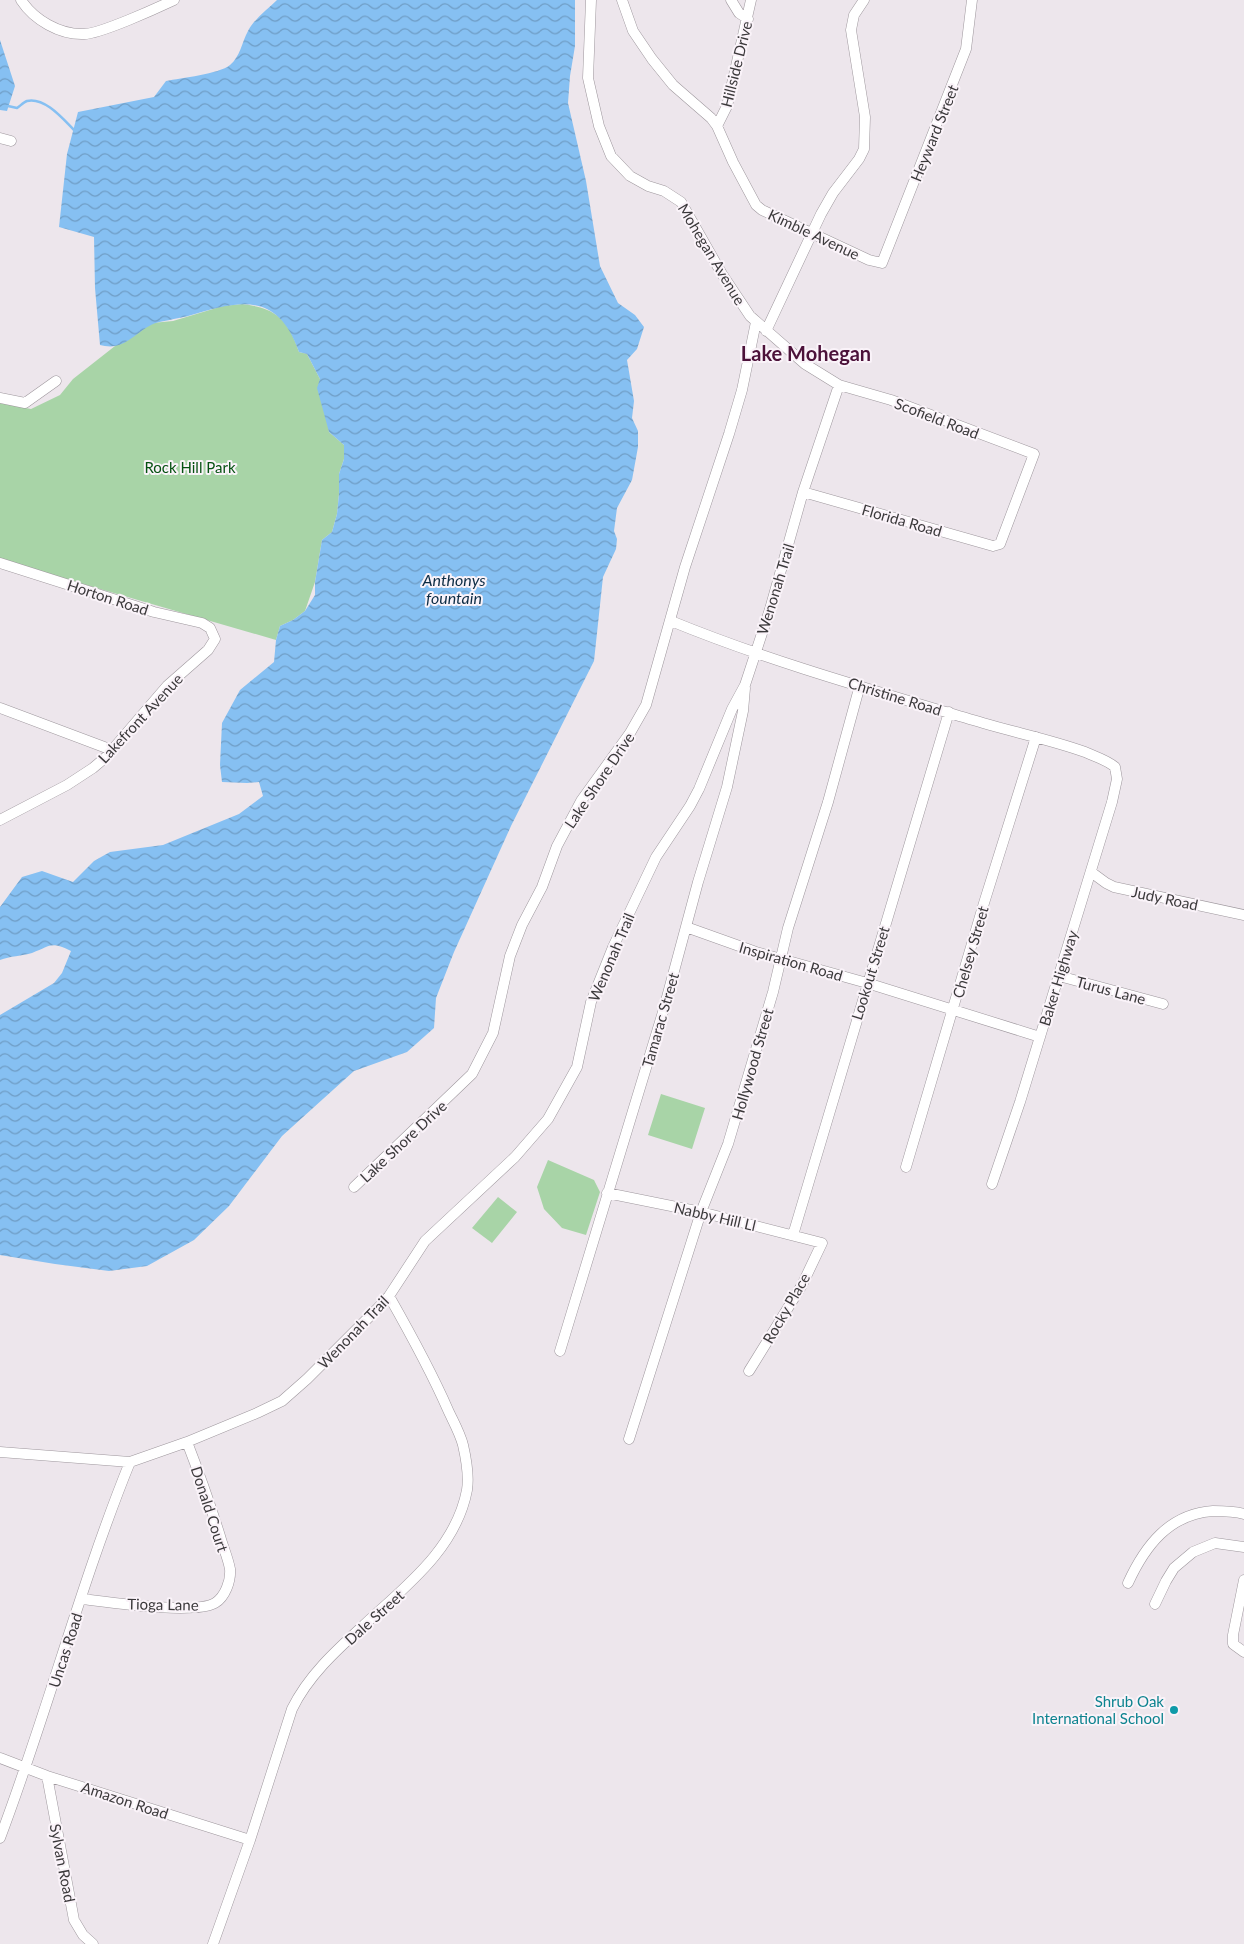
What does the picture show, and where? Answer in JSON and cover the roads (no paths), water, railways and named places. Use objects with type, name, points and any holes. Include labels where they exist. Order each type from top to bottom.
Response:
[{"type":"street","points":[[21,0],[41,20],[54,28],[84,34],[99,31],[174,0]]},
{"type":"street","name":"Mohegan Avenue","points":[[590,0],[588,78],[599,126],[611,156],[630,176],[648,186],[664,190],[681,202],[722,274],[750,316],[805,364],[839,385]]},
{"type":"street","name":"Kimble Avenue","points":[[622,0],[633,31],[652,60],[674,85],[711,118],[717,126],[733,162],[756,205],[762,210],[869,260],[882,263]]},
{"type":"street","points":[[731,0],[738,13],[748,19]]},
{"type":"street","name":"Hillside Drive","points":[[717,126],[727,106],[751,0]]},
{"type":"street","points":[[766,331],[834,193],[859,159],[864,149],[865,117],[851,30],[854,15],[864,0]]},
{"type":"street","name":"Heyward Street","points":[[882,263],[966,49],[972,0]]},
{"type":"street","points":[[0,138],[11,141]]},
{"type":"street","name":"Lake Shore Drive","points":[[354,1187],[472,1074],[493,1033],[510,956],[522,925],[542,887],[557,846],[581,801],[610,763],[641,716],[671,621],[685,567],[742,390],[756,322]]},
{"type":"street","points":[[0,398],[25,403],[56,381]]},
{"type":"street","name":"Scofield Road","points":[[839,385],[890,400],[1034,454],[1000,544]]},
{"type":"street","name":"Wenonah Trail","points":[[0,1452],[130,1462],[187,1442],[257,1413],[282,1400],[307,1380],[389,1296],[425,1241],[515,1157],[548,1118],[577,1067],[591,1002],[613,947],[656,857],[699,789],[732,709],[745,685],[839,385]]},
{"type":"street","name":"Florida Road","points":[[804,492],[993,546],[1000,544]]},
{"type":"street","name":"Horton Road","points":[[0,563],[154,612],[202,623],[214,633]]},
{"type":"street","name":"Christine Road","points":[[671,621],[713,638],[860,685],[1067,745],[1109,762],[1117,771]]},
{"type":"street","name":"Lakefront Avenue","points":[[0,820],[93,768],[112,750],[167,686],[208,650],[215,639],[214,633]]},
{"type":"street","name":"Tamarac Street","points":[[560,1351],[663,1012],[727,787],[743,712],[745,685]]},
{"type":"street","name":"Hollywood Street","points":[[629,1439],[702,1212],[728,1144],[773,992],[788,928],[828,802],[860,685]]},
{"type":"street","points":[[0,708],[112,750]]},
{"type":"street","name":"Lookout Street","points":[[792,1235],[948,712]]},
{"type":"street","name":"Chelsey Street","points":[[906,1167],[1036,737]]},
{"type":"street","name":"Baker Highway","points":[[992,1184],[1091,872],[1112,802],[1117,771]]},
{"type":"street","name":"Judy Road","points":[[1091,872],[1114,887],[1244,915]]},
{"type":"street","name":"Inspiration Road","points":[[686,927],[781,959],[867,983],[1040,1037]]},
{"type":"street","name":"Turus Lane","points":[[1059,976],[1163,1004]]},
{"type":"street","name":"Nabby Hill Ll","points":[[608,1193],[702,1212],[822,1243]]},
{"type":"street","name":"Rocky Place","points":[[749,1372],[802,1286],[822,1243]]},
{"type":"street","name":"Dale Street","points":[[213,1944],[250,1840],[292,1709],[300,1694],[310,1678],[340,1647],[418,1576],[438,1553],[457,1520],[467,1488],[463,1445],[421,1353],[389,1296]]},
{"type":"street","name":"Donald Court","points":[[187,1442],[208,1494],[230,1570],[229,1578]]},
{"type":"street","name":"Uncas Road","points":[[0,1838],[27,1767],[108,1518],[130,1462]]},
{"type":"street","points":[[1128,1583],[1137,1563],[1147,1548],[1170,1525],[1186,1516],[1202,1512],[1221,1511],[1244,1514]]},
{"type":"street","points":[[1155,1604],[1174,1568],[1193,1552],[1215,1543],[1244,1546]]},
{"type":"street","name":"Tioga Lane","points":[[82,1599],[149,1607],[198,1607],[214,1603],[223,1596],[229,1578]]},
{"type":"street","points":[[1244,1580],[1233,1635],[1233,1644],[1244,1652]]},
{"type":"street","name":"Amazon Road","points":[[0,1758],[47,1776],[250,1840]]},
{"type":"street","name":"Sylvan Road","points":[[47,1776],[74,1920],[83,1935],[93,1944]]},
{"type":"water","name":"Anthonys fountain","points":[[277,0],[575,0],[575,46],[568,103],[586,181],[600,266],[618,303],[635,315],[644,327],[637,349],[627,360],[634,401],[632,418],[638,431],[638,447],[632,480],[617,508],[614,531],[617,539],[616,549],[603,577],[594,661],[511,826],[454,952],[436,998],[434,1028],[407,1052],[354,1071],[282,1136],[229,1206],[194,1240],[147,1266],[109,1271],[0,1255],[0,1015],[54,983],[62,973],[71,951],[54,945],[32,953],[0,960],[0,907],[22,877],[42,871],[73,882],[94,861],[110,852],[163,845],[239,814],[263,796],[259,782],[222,782],[220,765],[222,723],[240,690],[274,662],[276,640],[280,626],[293,620],[305,611],[315,595],[315,582],[322,540],[332,532],[337,514],[339,474],[344,459],[344,445],[329,432],[317,388],[320,379],[307,354],[299,352],[290,332],[280,318],[268,309],[240,304],[224,307],[154,324],[120,345],[100,345],[95,288],[94,237],[59,227],[67,154],[78,112],[154,97],[166,81],[225,68],[236,58],[254,22]]},
{"type":"water","points":[[0,40],[15,86],[7,111],[0,110]]},
{"type":"waterway","points":[[8,106],[17,108],[27,101],[40,102],[53,110],[74,130]]},
{"type":"place","name":"Shrub Oak International School","points":[[1174,1710]]},
{"type":"district","name":"Lake Mohegan","points":[[806,353]]},
{"type":"park label","name":"Rock Hill Park","points":[[190,467]]}]
